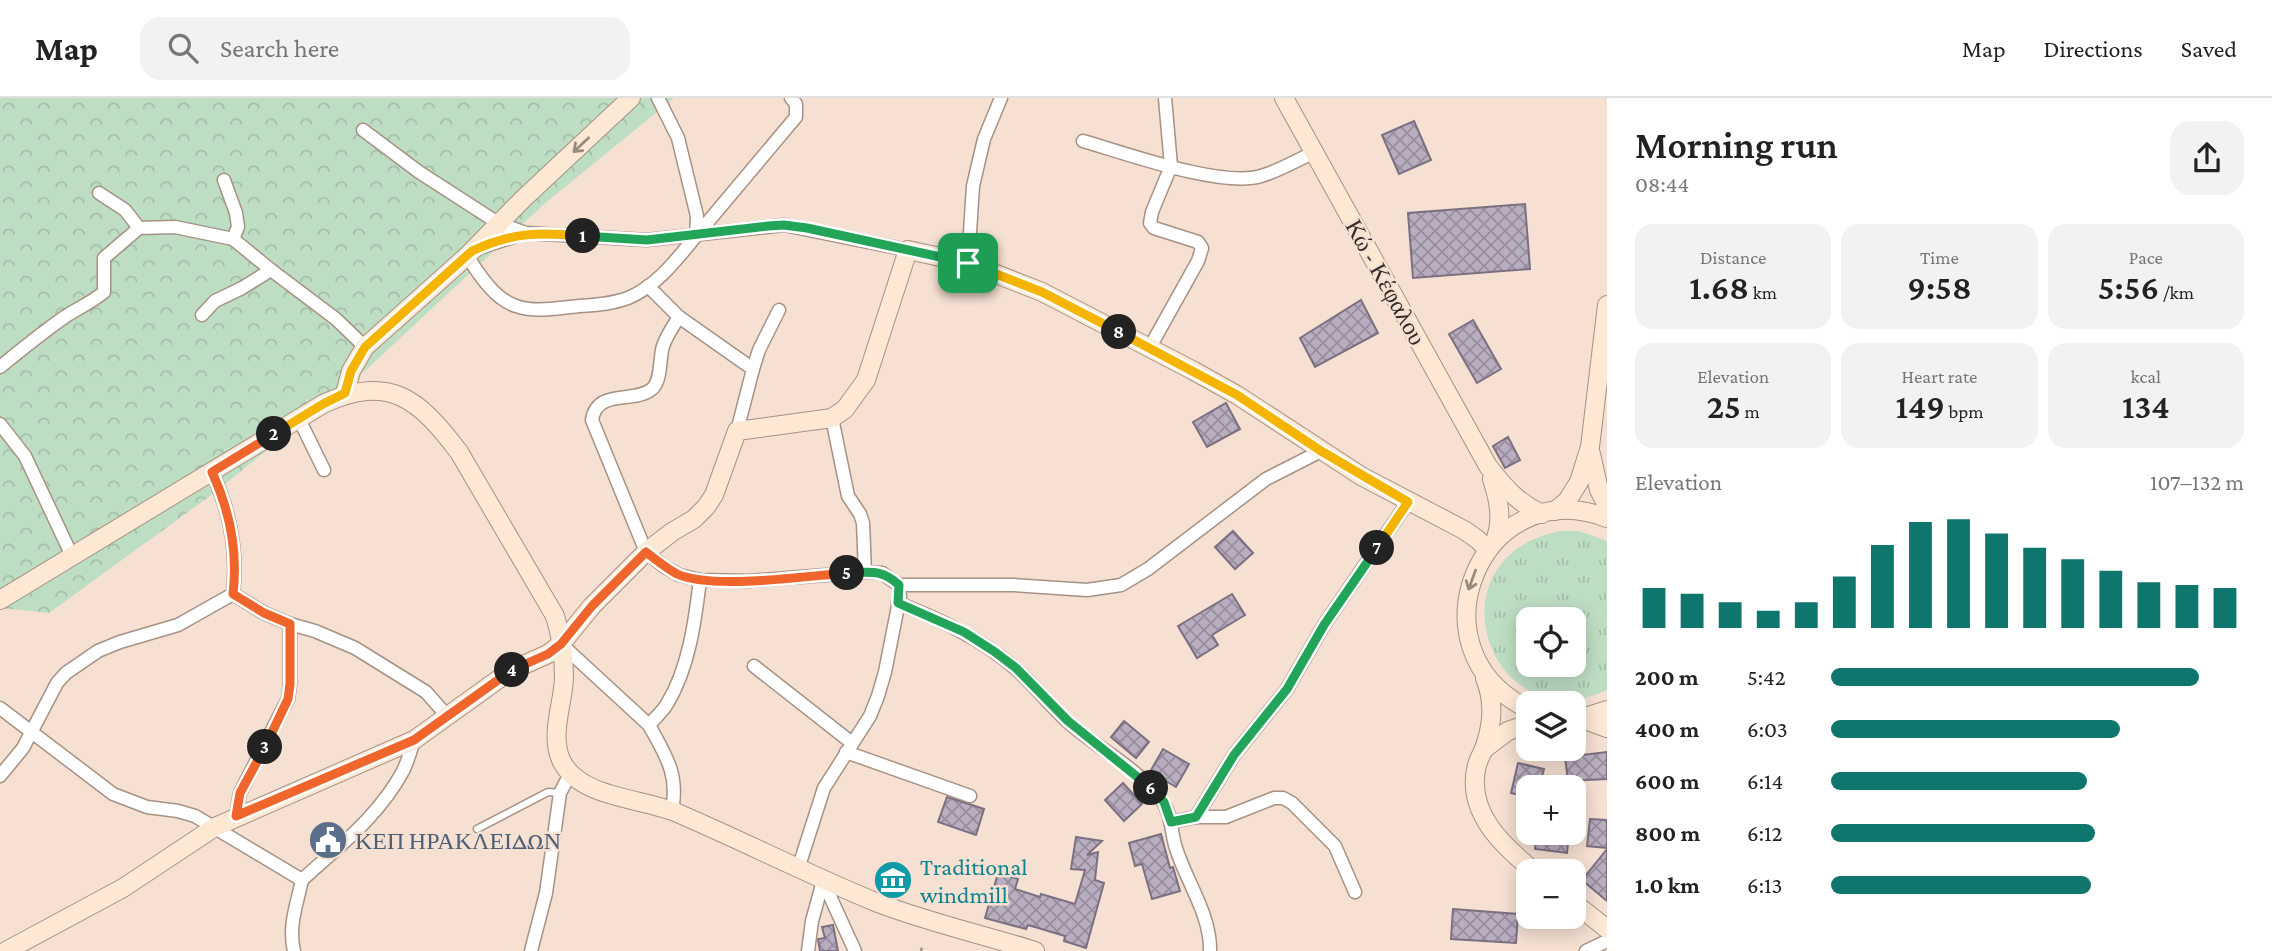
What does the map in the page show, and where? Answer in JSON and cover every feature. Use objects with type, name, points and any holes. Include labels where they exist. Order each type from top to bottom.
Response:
[{"type":"street","points":[[345,393],[351,371],[365,347],[470,254],[498,223],[631,98]]},
{"type":"street","points":[[658,98],[678,138],[696,216],[696,236]]},
{"type":"street","points":[[470,254],[490,288],[515,306],[530,309],[601,304],[628,298],[648,286],[674,264],[796,117],[796,104],[791,98]]},
{"type":"street","points":[[968,263],[973,186],[984,139],[1001,98]]},
{"type":"street","points":[[1150,347],[1198,261],[1202,248],[1198,242],[1154,228],[1150,223],[1171,166],[1165,98]]},
{"type":"street","name":"Κώ - Κέφαλου","points":[[1284,98],[1488,466],[1507,491],[1530,508],[1549,513]]},
{"type":"street","points":[[363,130],[419,172],[498,223],[526,233],[647,240],[784,225],[968,263],[1042,292],[1150,347],[1237,395],[1321,451],[1408,502],[1492,546]]},
{"type":"street","points":[[1083,141],[1225,178],[1259,177],[1315,152]]},
{"type":"street","points":[[223,180],[236,214],[238,227],[233,239]]},
{"type":"street","points":[[99,193],[125,210],[139,228]]},
{"type":"street","points":[[0,367],[43,333],[104,292],[104,258],[139,228],[176,228],[233,239],[335,319],[365,347]]},
{"type":"street","points":[[470,254],[490,243],[526,233]]},
{"type":"street","points":[[737,431],[832,418],[845,410],[866,380],[908,250]]},
{"type":"street","points":[[202,315],[215,301],[271,270]]},
{"type":"street","points":[[648,286],[679,317],[753,369]]},
{"type":"street","points":[[1520,859],[1502,844],[1483,817],[1478,802],[1475,782],[1477,766],[1490,730],[1492,710],[1490,690],[1470,646],[1466,611],[1472,577],[1492,546],[1517,525],[1549,513],[1566,501],[1579,482],[1590,447],[1607,305]]},
{"type":"street","points":[[6,951],[123,888],[236,816],[414,740],[510,671],[548,654],[561,644],[592,606],[646,552],[694,519],[714,495],[737,431],[759,350],[779,310]]},
{"type":"street","points":[[679,317],[668,333],[658,379],[653,388],[645,393],[611,399],[600,404],[594,411],[592,420],[646,552],[679,575],[700,580],[748,580],[865,572],[882,573],[899,585],[1013,585],[1087,590],[1121,585],[1148,569],[1266,479],[1321,451]]},
{"type":"street","points":[[0,600],[345,393],[366,389],[406,398],[422,408],[459,452],[555,616],[564,680],[557,730],[558,747],[561,760],[570,774],[584,785],[672,811],[823,881],[882,904],[1035,951]]},
{"type":"street","points":[[832,418],[848,496],[863,523],[865,572]]},
{"type":"street","points":[[299,419],[324,470]]},
{"type":"street","points":[[0,424],[25,456],[72,556]]},
{"type":"street","points":[[1590,447],[1595,478],[1607,505]]},
{"type":"street","name":"Κώ - Κέφαλου","points":[[1488,466],[1501,517],[1500,529],[1492,546]]},
{"type":"street","points":[[212,472],[225,500],[230,524],[236,571],[233,594]]},
{"type":"street","points":[[1196,817],[1234,755],[1287,689],[1324,625],[1408,502]]},
{"type":"street","points":[[1549,513],[1585,512],[1607,519]]},
{"type":"street","points":[[649,725],[667,705],[680,676],[700,580]]},
{"type":"street","points":[[797,869],[824,788],[870,716],[878,696],[886,672],[899,585]]},
{"type":"street","points":[[233,594],[264,613],[355,648],[426,692],[448,717]]},
{"type":"street","points":[[0,776],[23,748],[57,683],[80,663],[98,651],[120,642],[178,625],[233,594]]},
{"type":"street","points":[[898,603],[964,632],[1016,668],[1068,721],[1147,783],[1164,802],[1175,845],[1205,919],[1210,951]]},
{"type":"street","points":[[236,816],[240,793],[288,699],[290,624]]},
{"type":"street","points":[[561,644],[649,725],[672,770],[675,795],[672,811]]},
{"type":"street","points":[[754,666],[849,747],[970,796]]},
{"type":"street","points":[[1480,667],[1496,688],[1516,703]]},
{"type":"street","points":[[0,708],[113,794],[147,807],[195,816],[302,880]]},
{"type":"street","points":[[1586,715],[1607,710]]},
{"type":"street","points":[[1586,721],[1607,728]]},
{"type":"street","points":[[1484,749],[1516,728]]},
{"type":"street","points":[[294,951],[290,937],[291,924],[302,880],[364,825],[385,800],[404,769],[414,740]]},
{"type":"street","points":[[531,951],[546,893],[560,793],[570,774]]},
{"type":"street","points":[[1171,822],[1196,817],[1226,817],[1274,798],[1283,798],[1292,803],[1335,846],[1355,892]]},
{"type":"street","points":[[808,951],[812,920],[823,881]]},
{"type":"street","points":[[823,881],[855,951]]},
{"type":"street","points":[[1586,912],[1607,929]]},
{"type":"street","points":[[1586,951],[1607,941]]},
{"type":"lane","points":[[477,829],[548,792],[560,793]]},
{"type":"green space","points":[[0,98],[674,98],[543,205],[367,369],[214,493],[49,613],[0,608]]},
{"type":"green space","points":[[1560,531],[1579,531],[1607,541],[1607,690],[1586,695],[1586,691],[1530,691],[1505,671],[1489,641],[1485,607],[1494,575],[1518,548]]},
{"type":"building","points":[[1414,121],[1431,160],[1399,174],[1382,135]]},
{"type":"building","points":[[1525,204],[1530,269],[1413,278],[1408,213]]},
{"type":"building","points":[[1361,300],[1378,333],[1315,367],[1300,338]]},
{"type":"building","points":[[1473,320],[1501,369],[1477,383],[1449,334]]},
{"type":"building","points":[[1226,403],[1240,429],[1207,447],[1193,422]]},
{"type":"building","points":[[1508,437],[1520,460],[1505,468],[1493,446]]},
{"type":"building","points":[[1233,531],[1253,553],[1235,569],[1215,547]]},
{"type":"building","points":[[1232,594],[1245,615],[1212,635],[1218,645],[1197,658],[1178,626]]},
{"type":"building","points":[[1124,721],[1149,742],[1136,758],[1111,737]]},
{"type":"building","points":[[1163,749],[1189,764],[1176,787],[1150,772]]},
{"type":"building","points":[[1607,752],[1607,779],[1586,780],[1586,775],[1567,775],[1566,761],[1586,761],[1586,754]]},
{"type":"building","points":[[1518,763],[1544,769],[1542,775],[1516,775],[1516,794],[1511,793]]},
{"type":"building","points":[[1123,783],[1142,804],[1124,821],[1105,800]]},
{"type":"building","points":[[947,797],[984,809],[976,835],[938,822]]},
{"type":"building","points":[[1590,819],[1607,820],[1607,848],[1587,846]]},
{"type":"building","points":[[1161,834],[1170,868],[1173,867],[1180,891],[1152,899],[1142,864],[1135,866],[1129,843]]},
{"type":"building","points":[[1076,837],[1102,841],[1087,855],[1098,852],[1095,880],[1104,883],[1086,948],[1064,941],[1065,936],[1028,925],[1026,929],[985,918],[998,873],[1018,879],[1015,889],[1075,904],[1085,870],[1071,869]]},
{"type":"building","points":[[1536,845],[1568,845],[1567,853],[1535,849]]},
{"type":"building","points":[[1607,849],[1607,901],[1586,883],[1586,875]]},
{"type":"building","points":[[1453,909],[1516,914],[1516,943],[1451,939]]},
{"type":"building","points":[[833,925],[838,951],[820,951],[818,939],[825,938],[822,927]]},
{"type":"place","name":"ΚΕΠ ΗΡΑΚΛΕΙΔΩΝ","points":[[328,840]]},
{"type":"place","name":"Traditional windmill","points":[[893,880]]},
{"type":"route","points":[[784,225],[968,263],[1042,292],[1150,347],[1237,395],[1321,451],[1408,502],[1324,625],[1287,689],[1234,755],[1196,817],[1171,822],[1164,802],[1147,783],[1068,721],[1016,668],[964,632],[898,603],[899,585],[882,573],[700,580],[679,575],[646,552],[592,606],[561,644],[548,654],[510,671],[414,740],[236,816],[240,793],[288,699],[290,624],[264,613],[233,594],[236,571],[230,524],[225,500],[212,472],[345,393],[351,371],[365,347],[472,251],[526,233],[647,240],[784,225]]}]
